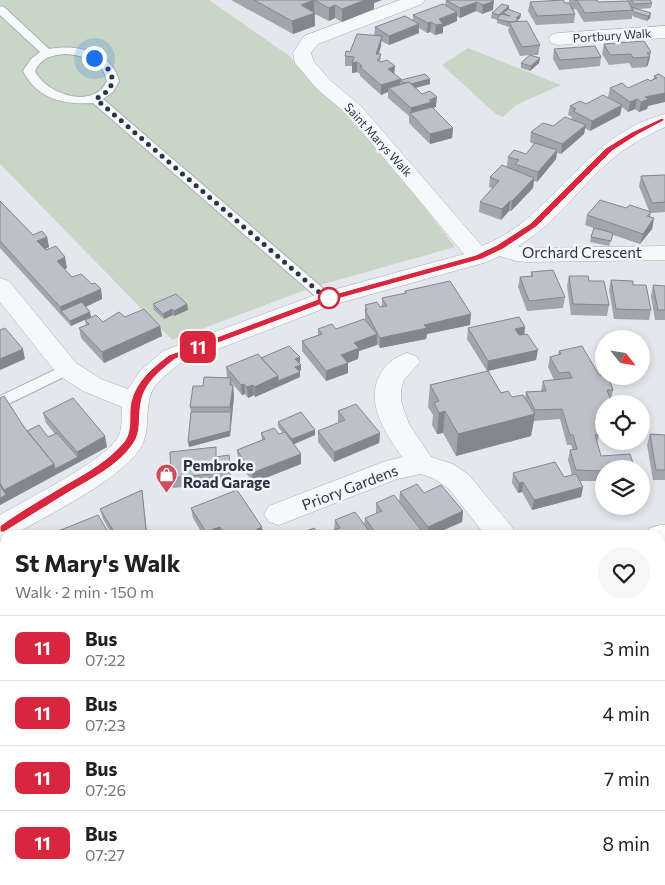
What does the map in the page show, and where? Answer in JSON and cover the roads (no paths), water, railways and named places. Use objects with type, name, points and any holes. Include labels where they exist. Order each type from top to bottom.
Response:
[{"type":"street","name":"Saint Marys Walk","points":[[416,0],[311,40],[302,53],[305,63],[324,85],[355,111],[490,252]]},
{"type":"street","name":"Portbury Walk","points":[[558,39],[665,32]]},
{"type":"street","points":[[0,529],[102,468],[118,455],[130,442],[135,425],[136,402],[143,385],[152,372],[172,357],[327,299],[490,252],[534,225],[609,149],[635,133],[665,120]]},
{"type":"street","name":"Orchard Crescent","points":[[490,252],[527,255],[665,253]]},
{"type":"street","points":[[5,300],[66,368],[92,385],[136,402]]},
{"type":"street","name":"Priory Gardens","points":[[407,362],[391,378],[386,397],[397,427],[421,464]]},
{"type":"street","name":"Priory Gardens","points":[[279,514],[393,469],[421,464],[443,471],[459,482],[498,530]]},
{"type":"lane","points":[[0,10],[46,53]]},
{"type":"lane","points":[[58,51],[88,56],[104,64],[111,71],[113,81],[109,90],[96,99],[69,100],[53,95],[32,79],[29,71],[34,62],[46,53],[58,51]]},
{"type":"lane","points":[[96,99],[327,299]]},
{"type":"lane","points":[[0,403],[66,368]]},
{"type":"place","name":"Pembroke Road Garage","points":[[167,494]]}]
